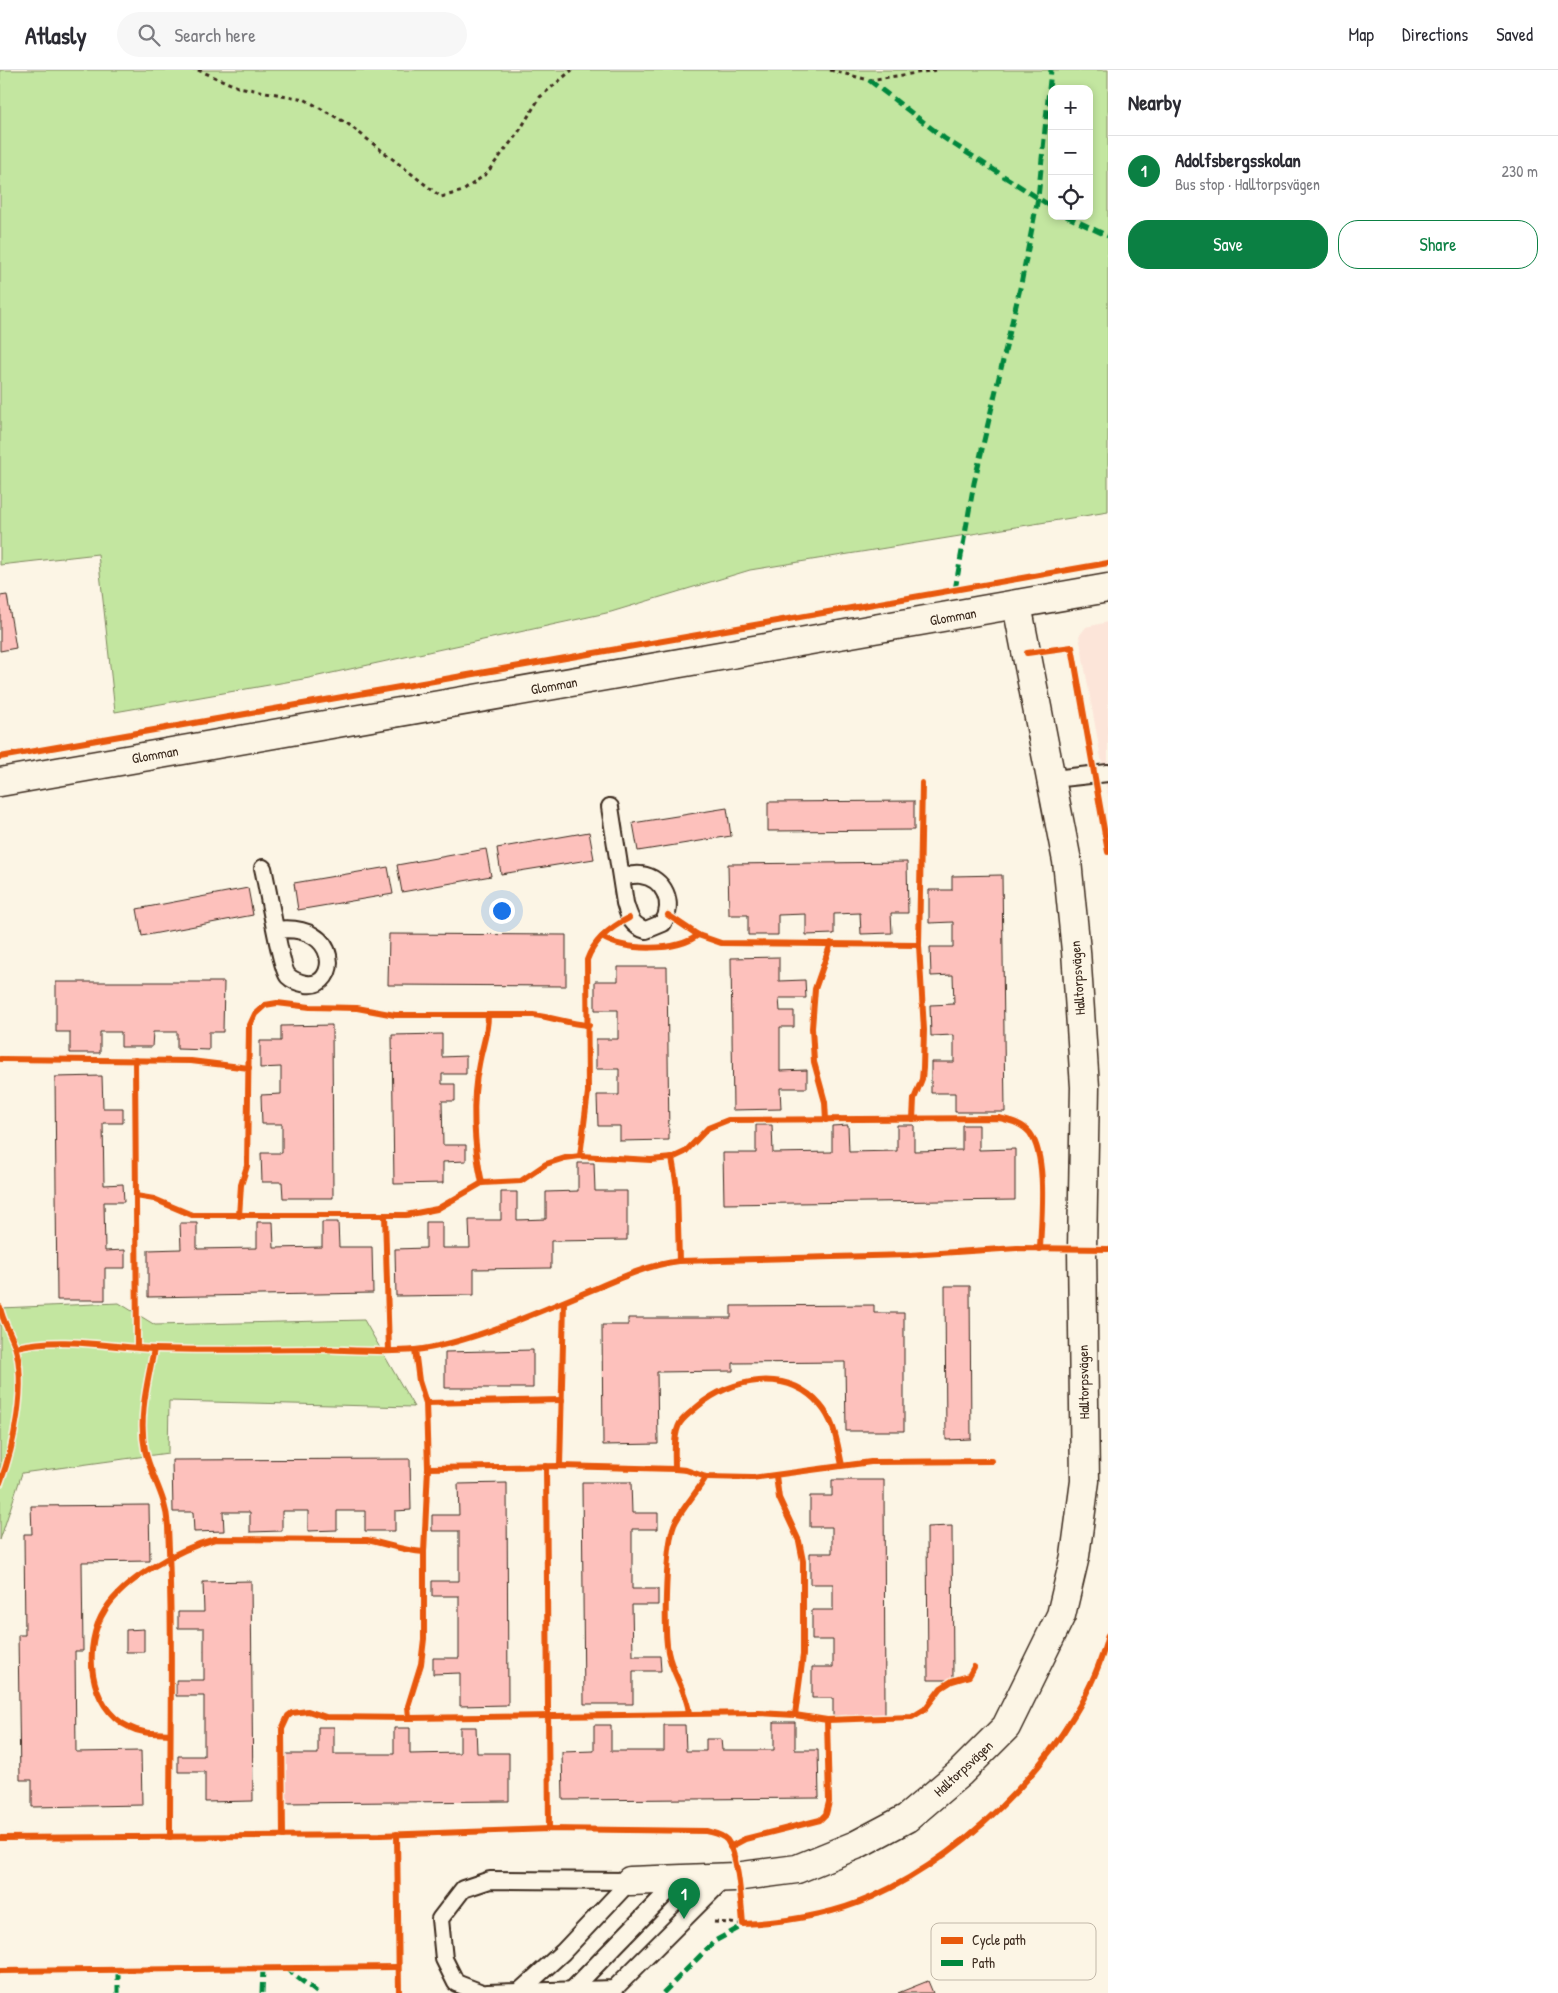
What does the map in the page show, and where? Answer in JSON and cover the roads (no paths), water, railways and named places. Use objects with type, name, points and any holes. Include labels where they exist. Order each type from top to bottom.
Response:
[{"type":"street","name":"Glomman","points":[[0,782],[1108,588]]},
{"type":"street","name":"Halltorpsvägen","points":[[630,1881],[732,1877],[796,1869],[856,1845],[907,1818],[960,1773],[1006,1727],[1061,1615],[1075,1556],[1085,1481],[1082,1249],[1085,1087],[1076,951],[1068,870],[1053,779],[1017,605]]},
{"type":"lane","points":[[1053,779],[1108,772]]},
{"type":"lane","points":[[610,807],[621,877]]},
{"type":"lane","points":[[263,868],[276,930]]},
{"type":"lane","points":[[487,1993],[614,1989],[732,1877]]},
{"type":"lane","points":[[482,1993],[456,1983],[444,1959],[440,1919],[463,1889],[490,1880],[630,1881]]},
{"type":"lane","points":[[571,1991],[679,1880]]},
{"type":"lane","points":[[520,1991],[563,1952],[630,1881]]},
{"type":"place","name":"Adolfsbergsskolan","points":[[684,1919]]}]
